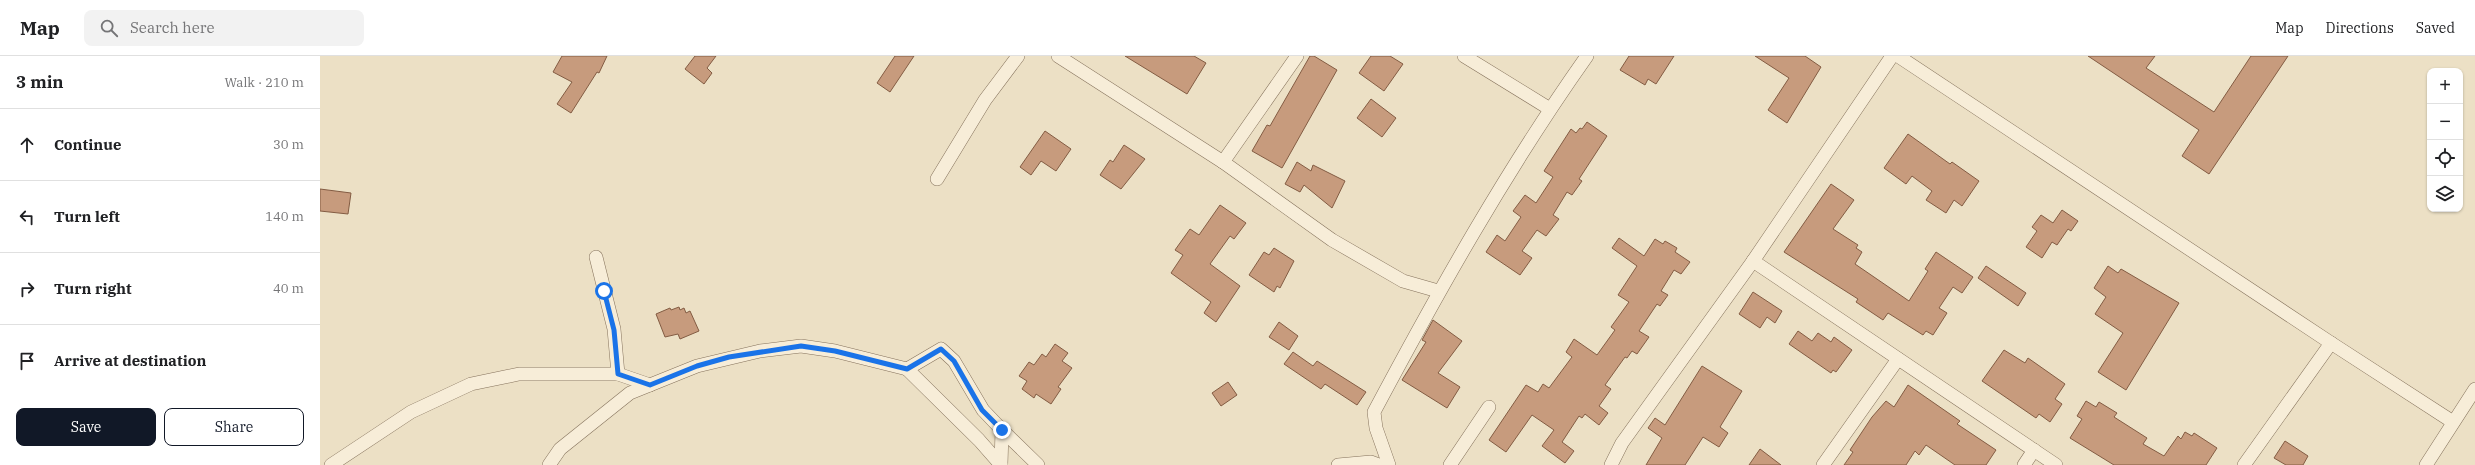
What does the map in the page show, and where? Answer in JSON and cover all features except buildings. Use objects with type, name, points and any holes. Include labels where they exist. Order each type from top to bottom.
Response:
[{"type":"street","points":[[937,179],[985,100],[1018,56]]},
{"type":"street","points":[[1058,56],[1223,162],[1332,240],[1403,281],[1438,292]]},
{"type":"street","points":[[1223,162],[1297,56]]},
{"type":"street","points":[[1464,56],[1550,109]]},
{"type":"street","points":[[1389,465],[1376,428],[1374,412],[1438,292],[1550,109],[1587,56]]},
{"type":"street","points":[[1611,465],[1622,442],[1753,261],[1892,56]]},
{"type":"street","points":[[1898,56],[2330,343],[2453,422]]},
{"type":"street","points":[[596,257],[614,330],[618,374]]},
{"type":"street","points":[[1753,261],[2056,465]]},
{"type":"street","points":[[2244,465],[2330,343]]},
{"type":"street","points":[[549,465],[560,450],[630,392],[697,366],[729,357],[801,346],[835,351],[907,369],[980,440],[1001,465]]},
{"type":"street","points":[[907,369],[941,349],[948,353],[982,410],[1038,465]]},
{"type":"street","points":[[1822,465],[1898,359]]},
{"type":"street","points":[[331,465],[412,412],[471,384],[519,374],[618,374],[650,385]]},
{"type":"street","points":[[2426,465],[2475,389]]},
{"type":"street","points":[[1450,465],[1489,407]]},
{"type":"street","points":[[1001,465],[1002,430]]},
{"type":"street","points":[[2024,465],[2034,450]]},
{"type":"street","points":[[1338,465],[1370,462],[1379,465]]},
{"type":"route","points":[[604,291],[614,330],[618,374],[635,378],[650,385],[697,366],[729,357],[760,351],[801,346],[835,351],[868,360],[886,362],[907,369],[941,349],[948,353],[954,361],[982,410],[1002,430]]}]
